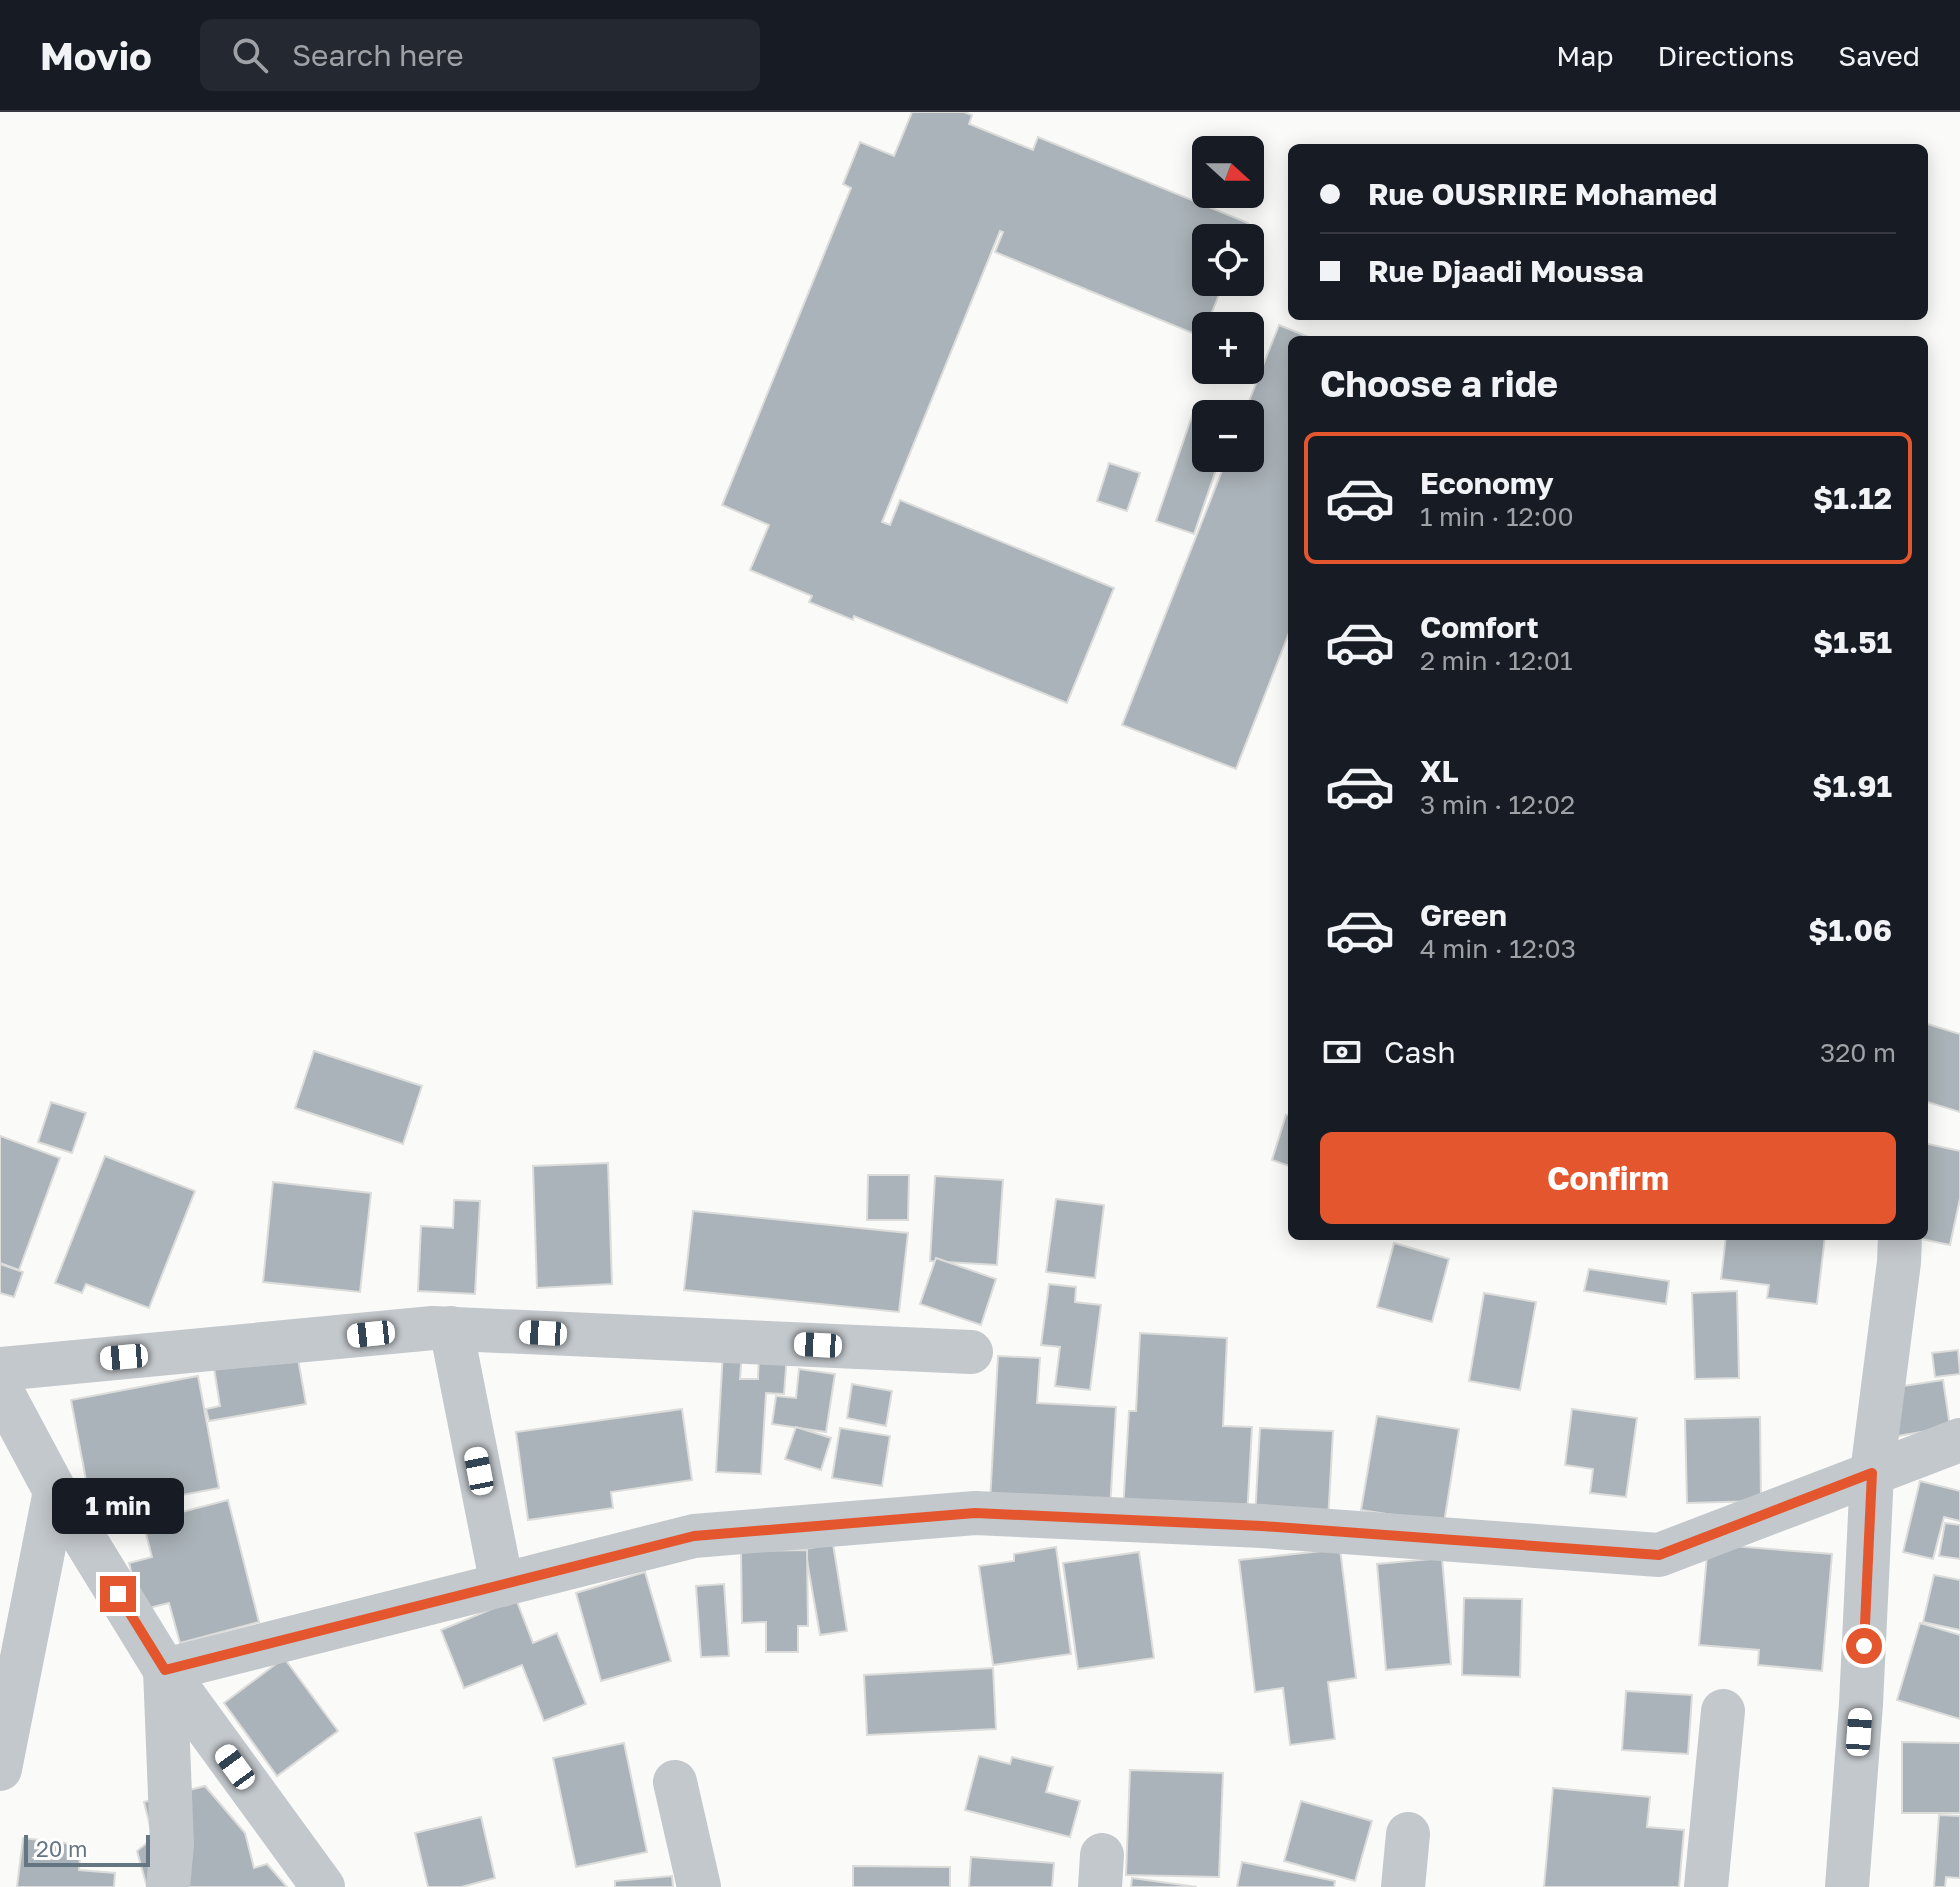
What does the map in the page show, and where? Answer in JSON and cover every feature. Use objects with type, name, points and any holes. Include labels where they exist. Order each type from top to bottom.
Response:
[{"type":"street","points":[[1847,1887],[1861,1704],[1872,1473],[1900,1240]]},
{"type":"street","points":[[0,1369],[433,1328],[971,1352]]},
{"type":"street","points":[[451,1328],[502,1585]]},
{"type":"street","points":[[0,1388],[55,1491],[165,1670],[323,1887]]},
{"type":"street","points":[[165,1670],[694,1536],[975,1513],[1262,1526],[1659,1555],[1960,1440]]},
{"type":"street","points":[[0,1769],[55,1491]]},
{"type":"street","points":[[165,1670],[172,1845],[168,1887]]},
{"type":"street","points":[[1706,1887],[1723,1711]]},
{"type":"street","points":[[675,1782],[699,1887]]},
{"type":"street","points":[[1403,1887],[1408,1834]]},
{"type":"building","points":[[912,112],[964,112],[972,115],[969,124],[1033,150],[1038,137],[1192,200],[1192,208],[1211,208],[1248,223],[1192,224],[1192,296],[1218,296],[1212,312],[1192,312],[1192,333],[995,252],[1003,232],[1000,231],[882,522],[890,525],[900,500],[1114,588],[1067,703],[854,616],[853,620],[809,602],[812,596],[750,570],[769,525],[722,505],[851,188],[843,184],[860,142],[894,156]]},
{"type":"building","points":[[1279,325],[1306,336],[1288,336],[1288,635],[1236,769],[1122,725],[1221,472],[1264,472],[1264,400],[1250,400],[1256,384],[1264,384],[1264,363]]},
{"type":"building","points":[[1192,416],[1192,472],[1215,472],[1194,534],[1156,521]]},
{"type":"building","points":[[1109,463],[1140,473],[1127,511],[1097,501]]},
{"type":"building","points":[[1928,1024],[1960,1034],[1960,1112],[1928,1102]]},
{"type":"building","points":[[314,1051],[422,1086],[403,1144],[295,1108]]},
{"type":"building","points":[[51,1102],[86,1113],[72,1153],[38,1142]]},
{"type":"building","points":[[1288,1115],[1288,1166],[1272,1160]]},
{"type":"building","points":[[0,1136],[60,1158],[19,1270],[0,1263]]},
{"type":"building","points":[[1928,1144],[1960,1151],[1960,1198],[1950,1245],[1926,1240]]},
{"type":"building","points":[[105,1156],[195,1191],[149,1308],[86,1284],[82,1293],[55,1283]]},
{"type":"building","points":[[608,1163],[612,1284],[537,1288],[533,1166]]},
{"type":"building","points":[[868,1175],[909,1175],[908,1220],[867,1220]]},
{"type":"building","points":[[935,1176],[1003,1180],[997,1265],[930,1261]]},
{"type":"building","points":[[273,1182],[371,1193],[360,1292],[263,1282]]},
{"type":"building","points":[[1056,1199],[1104,1205],[1095,1278],[1046,1272]]},
{"type":"building","points":[[454,1200],[480,1201],[475,1294],[418,1291],[421,1226],[453,1228]]},
{"type":"building","points":[[693,1211],[908,1233],[899,1312],[684,1290]]},
{"type":"building","points":[[1726,1240],[1825,1240],[1817,1304],[1767,1298],[1769,1285],[1721,1279]]},
{"type":"building","points":[[1394,1243],[1449,1259],[1432,1322],[1377,1307]]},
{"type":"building","points":[[936,1258],[996,1279],[981,1325],[920,1304]]},
{"type":"building","points":[[0,1264],[23,1272],[14,1297],[0,1293]]},
{"type":"building","points":[[1589,1269],[1669,1281],[1666,1304],[1584,1291]]},
{"type":"building","points":[[1049,1284],[1076,1287],[1075,1302],[1101,1305],[1090,1390],[1055,1386],[1060,1347],[1041,1345]]},
{"type":"building","points":[[1737,1291],[1739,1378],[1695,1379],[1692,1293]]},
{"type":"building","points":[[1484,1293],[1536,1302],[1520,1390],[1469,1381]]},
{"type":"building","points":[[1140,1333],[1227,1338],[1223,1426],[1252,1427],[1247,1517],[1123,1511],[1129,1411],[1136,1411]]},
{"type":"building","points":[[1958,1350],[1960,1374],[1935,1377],[1932,1353]]},
{"type":"building","points":[[723,1352],[742,1353],[740,1379],[758,1379],[759,1353],[787,1355],[784,1394],[766,1393],[761,1474],[716,1472]]},
{"type":"building","points":[[297,1353],[306,1404],[209,1421],[206,1409],[220,1406],[214,1368]]},
{"type":"building","points":[[998,1356],[1040,1358],[1037,1403],[1116,1407],[1110,1509],[990,1502]]},
{"type":"building","points":[[799,1369],[835,1374],[826,1432],[772,1424],[776,1396],[796,1398]]},
{"type":"building","points":[[198,1376],[219,1488],[92,1512],[71,1400]]},
{"type":"building","points":[[1943,1380],[1950,1427],[1892,1437],[1884,1389]]},
{"type":"building","points":[[852,1384],[892,1391],[886,1426],[847,1418]]},
{"type":"building","points":[[682,1409],[692,1480],[611,1492],[613,1508],[528,1520],[516,1432]]},
{"type":"building","points":[[1572,1409],[1637,1418],[1626,1497],[1590,1493],[1593,1469],[1565,1465]]},
{"type":"building","points":[[1377,1416],[1459,1429],[1444,1523],[1361,1510]]},
{"type":"building","points":[[1760,1417],[1761,1501],[1687,1503],[1685,1419]]},
{"type":"building","points":[[796,1427],[831,1438],[821,1470],[785,1459]]},
{"type":"building","points":[[840,1428],[890,1436],[882,1486],[832,1478]]},
{"type":"building","points":[[1260,1428],[1333,1431],[1328,1521],[1255,1517]]},
{"type":"building","points":[[1920,1481],[1960,1491],[1960,1521],[1944,1517],[1933,1559],[1903,1552]]},
{"type":"building","points":[[228,1500],[259,1622],[180,1643],[169,1603],[141,1610],[129,1563],[152,1557],[143,1522]]},
{"type":"building","points":[[1945,1523],[1960,1525],[1960,1559],[1939,1556]]},
{"type":"building","points":[[833,1544],[847,1631],[820,1635],[805,1549]]},
{"type":"building","points":[[1708,1544],[1832,1554],[1822,1671],[1758,1665],[1759,1650],[1699,1645]]},
{"type":"building","points":[[1056,1547],[1071,1654],[993,1665],[979,1566],[1014,1561],[1014,1554]]},
{"type":"building","points":[[1340,1549],[1356,1678],[1328,1682],[1335,1739],[1290,1745],[1283,1688],[1255,1692],[1239,1560]]},
{"type":"building","points":[[807,1550],[808,1626],[798,1626],[798,1652],[766,1652],[766,1622],[742,1623],[741,1551]]},
{"type":"building","points":[[1139,1552],[1154,1658],[1078,1669],[1063,1563]]},
{"type":"building","points":[[1442,1558],[1451,1664],[1386,1670],[1377,1564]]},
{"type":"building","points":[[645,1572],[671,1661],[601,1681],[576,1593]]},
{"type":"building","points":[[1934,1575],[1960,1580],[1960,1630],[1923,1622]]},
{"type":"building","points":[[724,1584],[729,1656],[701,1657],[696,1586]]},
{"type":"building","points":[[1464,1598],[1522,1599],[1520,1677],[1462,1675]]},
{"type":"building","points":[[516,1599],[533,1643],[557,1633],[586,1704],[544,1721],[522,1665],[464,1688],[441,1630]]},
{"type":"building","points":[[1920,1623],[1960,1635],[1960,1719],[1897,1700]]},
{"type":"building","points":[[284,1658],[338,1731],[277,1776],[224,1703]]},
{"type":"building","points":[[993,1668],[996,1729],[867,1735],[864,1675]]},
{"type":"building","points":[[1626,1691],[1692,1695],[1688,1754],[1622,1750]]},
{"type":"building","points":[[1902,1742],[1960,1743],[1960,1813],[1902,1813]]},
{"type":"building","points":[[624,1743],[647,1852],[576,1867],[553,1758]]},
{"type":"building","points":[[979,1756],[1010,1764],[1012,1757],[1053,1767],[1046,1792],[1080,1801],[1070,1837],[965,1810]]},
{"type":"building","points":[[1130,1770],[1223,1773],[1219,1877],[1126,1875]]},
{"type":"building","points":[[205,1786],[245,1833],[254,1868],[267,1864],[287,1887],[147,1887],[137,1851],[153,1838],[144,1802]]},
{"type":"building","points":[[1553,1788],[1650,1797],[1647,1827],[1684,1830],[1679,1887],[1544,1887]]},
{"type":"building","points":[[1301,1801],[1372,1821],[1355,1881],[1284,1861]]},
{"type":"building","points":[[1939,1815],[1960,1816],[1960,1878],[1946,1877],[1945,1887],[1934,1887]]},
{"type":"building","points":[[481,1817],[495,1878],[461,1887],[428,1887],[415,1833]]},
{"type":"building","points":[[23,1838],[81,1845],[79,1870],[115,1873],[114,1887],[17,1887]]},
{"type":"building","points":[[971,1857],[1054,1863],[1052,1887],[969,1887]]},
{"type":"building","points":[[1242,1862],[1335,1881],[1334,1887],[1237,1887]]},
{"type":"building","points":[[853,1866],[950,1867],[950,1887],[853,1887]]},
{"type":"building","points":[[672,1876],[673,1887],[615,1887],[615,1881]]},
{"type":"building","points":[[1132,1878],[1197,1887],[1131,1887]]},
{"type":"route","points":[[118,1594],[165,1670],[694,1536],[975,1513],[1262,1526],[1659,1555],[1872,1473],[1864,1646]]}]
